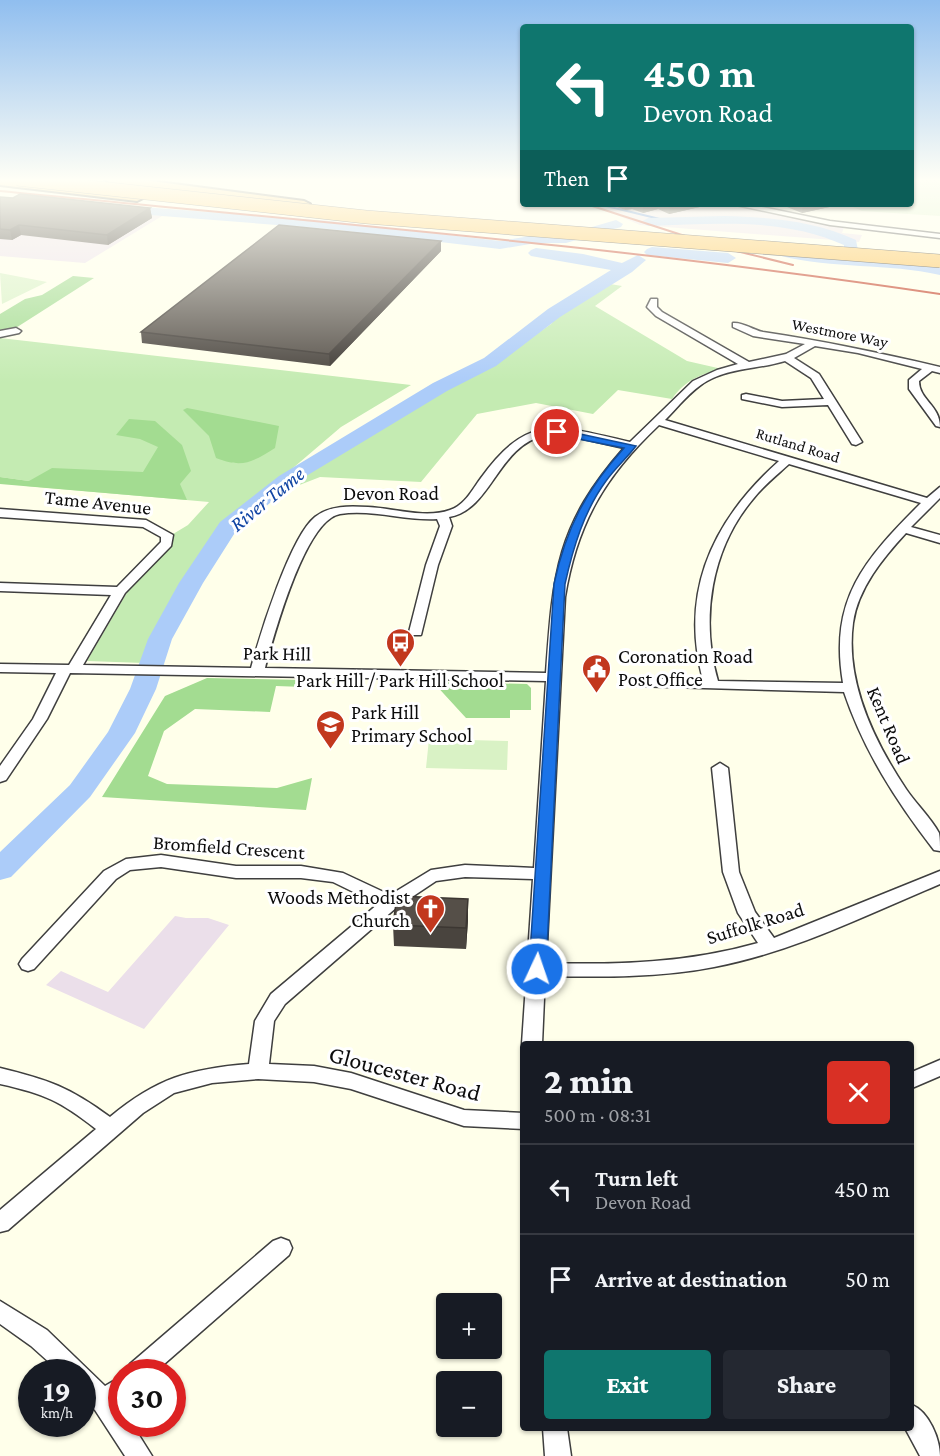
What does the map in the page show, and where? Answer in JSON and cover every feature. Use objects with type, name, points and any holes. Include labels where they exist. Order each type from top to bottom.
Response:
[{"type":"highway","points":[[774,247],[940,261]]},
{"type":"highway","points":[[833,247],[940,255]]},
{"type":"street","points":[[654,301],[652,307],[659,314],[748,366]]},
{"type":"street","name":"Westmore Way","points":[[736,325],[753,333],[814,342],[935,369]]},
{"type":"street","points":[[0,334],[16,331]]},
{"type":"street","points":[[532,1041],[558,597],[566,553],[588,500],[603,478],[631,446],[704,378],[802,354],[814,342]]},
{"type":"street","points":[[787,358],[812,373],[856,442]]},
{"type":"street","points":[[935,369],[913,383],[914,389],[940,424]]},
{"type":"street","points":[[746,397],[782,404],[831,402]]},
{"type":"street","name":"Rutland Road","points":[[657,421],[788,459],[935,496]]},
{"type":"street","name":"Devon Road","points":[[257,672],[283,589],[320,519],[326,514],[346,510],[442,515],[464,508],[516,444],[530,436],[563,432],[631,446]]},
{"type":"street","points":[[712,685],[704,657],[703,621],[707,584],[716,551],[743,503],[788,459]]},
{"type":"street","name":"Kent Road","points":[[935,496],[903,528],[869,569],[851,606],[845,652],[851,688],[870,740],[896,789],[940,846]]},
{"type":"street","name":"Tame Avenue","points":[[0,513],[146,524],[164,531],[168,538],[167,543],[120,591],[69,669],[40,719],[0,777]]},
{"type":"street","points":[[416,632],[432,565],[446,526],[442,515]]},
{"type":"street","points":[[903,528],[940,539]]},
{"type":"street","points":[[0,586],[120,591]]},
{"type":"street","name":"Park Hill","points":[[0,668],[554,677]]},
{"type":"street","points":[[635,682],[851,688]]},
{"type":"street","points":[[720,768],[732,872],[747,913],[769,945]]},
{"type":"street","name":"Bromfield Crescent","points":[[28,964],[110,875],[126,865],[161,861],[236,872],[321,874],[337,877],[391,903]]},
{"type":"street","points":[[258,1071],[265,1022],[278,999],[417,883],[449,872],[542,874]]},
{"type":"street","name":"Suffolk Road","points":[[537,969],[596,971],[671,967],[739,955],[940,877]]},
{"type":"street","points":[[914,1079],[940,1068]]},
{"type":"street","name":"Gloucester Road","points":[[0,1223],[136,1107],[168,1087],[212,1075],[258,1071],[314,1074],[351,1081],[464,1118],[520,1121]]},
{"type":"street","points":[[0,1076],[39,1085],[71,1099],[110,1129]]},
{"type":"street","points":[[153,1359],[281,1248]]},
{"type":"street","points":[[0,1311],[39,1338],[62,1359]]},
{"type":"street","points":[[914,1421],[934,1456]]},
{"type":"street","points":[[555,1431],[558,1456]]},
{"type":"street","points":[[131,1437],[139,1456]]},
{"type":"shaded area","points":[[0,247],[111,247],[85,263],[0,256]]},
{"type":"shaded area","points":[[175,916],[208,918],[229,925],[144,1029],[46,985],[61,971],[108,992]]},
{"type":"green space","points":[[0,273],[47,282],[2,304]]},
{"type":"green space","points":[[73,276],[94,278],[0,338],[0,314],[25,299],[42,295]]},
{"type":"green space","points":[[610,284],[622,286],[595,306],[687,361],[722,369],[694,379],[682,387],[672,399],[618,390],[593,414],[536,403],[477,414],[421,482],[320,477],[279,493],[399,414],[501,359],[551,324],[557,316]]},
{"type":"green space","points":[[0,338],[411,385],[341,427],[238,515],[197,565],[149,645],[144,663],[87,661],[129,589],[166,551],[173,534],[188,525],[209,502],[26,486],[29,481],[0,477]]},
{"type":"green space","points":[[187,408],[279,426],[275,448],[246,462],[233,463],[216,458],[209,436],[183,410]]},
{"type":"green space","points":[[129,419],[155,421],[182,445],[191,471],[180,484],[187,500],[0,484],[0,477],[29,481],[52,468],[143,472],[158,447],[140,439],[116,435]]},
{"type":"green space","points":[[207,678],[307,680],[304,687],[276,686],[270,712],[195,709],[164,731],[148,776],[167,784],[277,788],[312,778],[306,810],[102,797],[165,696]]},
{"type":"green space","points":[[433,682],[527,684],[531,688],[531,710],[510,710],[510,718],[466,718]]},
{"type":"green space","points":[[429,739],[508,741],[507,770],[426,768]]},
{"type":"building","points":[[251,247],[435,247],[329,354],[141,332]]},
{"type":"building","points":[[397,896],[468,899],[466,928],[393,925]]},
{"type":"waterway","name":"River Tame","points":[[851,247],[852,258],[862,262]]},
{"type":"waterway","name":"River Tame","points":[[652,252],[728,258]]},
{"type":"waterway","name":"River Tame","points":[[536,253],[583,259],[624,269]]},
{"type":"waterway","name":"River Tame","points":[[786,253],[847,262],[918,265],[940,270]]},
{"type":"waterway","name":"River Tame","points":[[624,269],[638,260]]},
{"type":"waterway","name":"River Tame","points":[[0,870],[80,791],[121,733],[143,689],[160,639],[191,583],[228,527],[286,480],[440,387],[490,362],[554,313],[624,269]]},
{"type":"railway","points":[[568,247],[706,262],[940,294]]},
{"type":"railway","points":[[720,247],[793,265]]},
{"type":"place","name":"Park Hill / Park Hill School","points":[[400,668]]},
{"type":"place","name":"Coronation Road Post Office","points":[[597,694]]},
{"type":"place","name":"Park Hill Primary School","points":[[330,750]]},
{"type":"place","name":"Woods Methodist Church","points":[[431,934]]},
{"type":"route","points":[[537,969],[555,636],[560,584],[566,553],[588,500],[603,478],[631,446],[557,432]]}]
